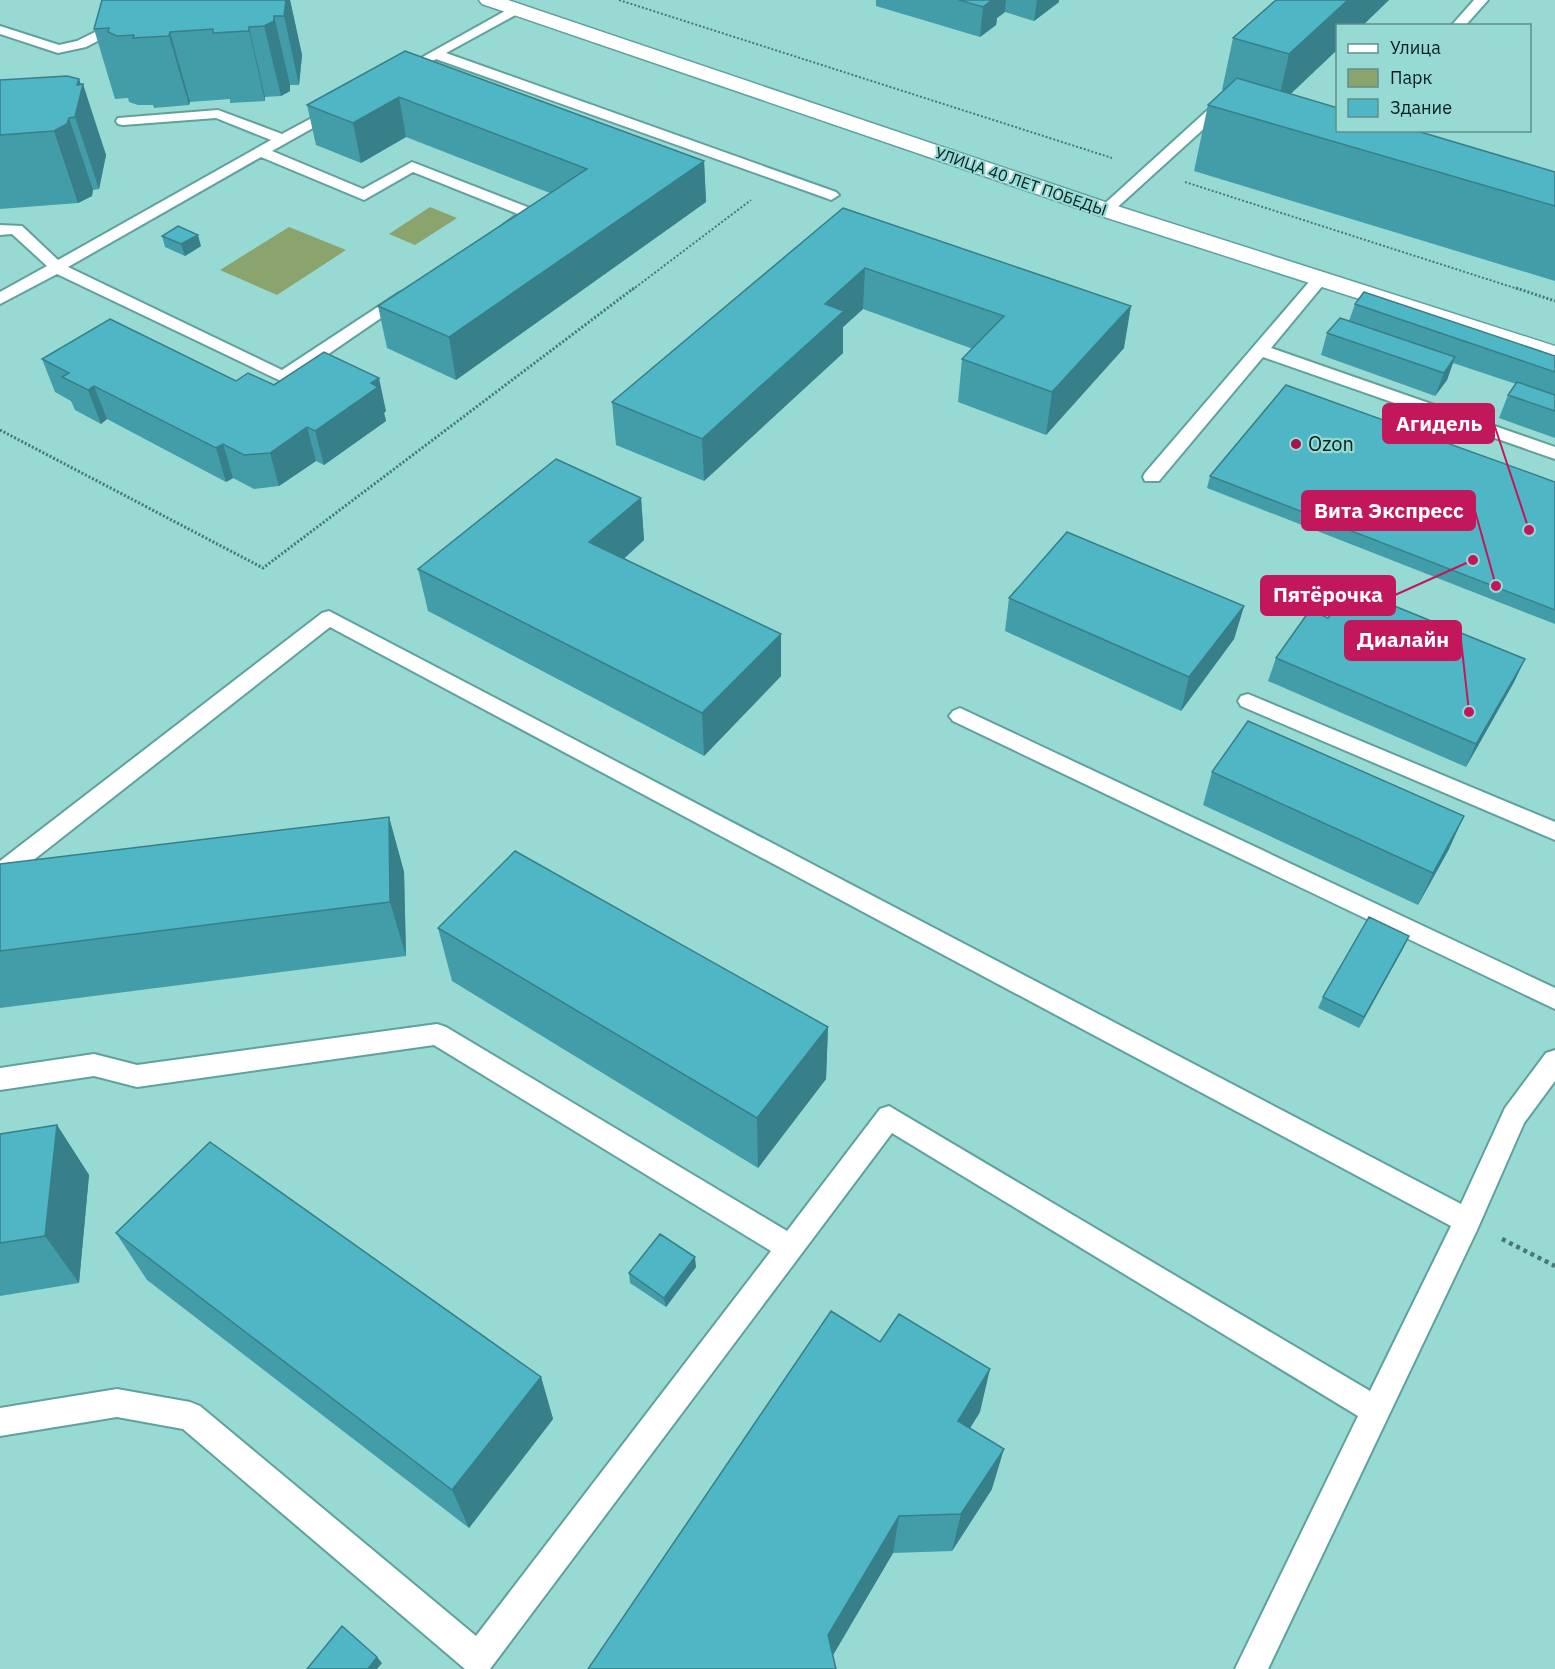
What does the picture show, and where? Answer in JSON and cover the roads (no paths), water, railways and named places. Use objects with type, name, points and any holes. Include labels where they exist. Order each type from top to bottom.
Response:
[{"type":"street","name":"УЛИЦА 40 ЛЕТ ПОБЕДЫ","points":[[489,0],[1106,210],[1555,354]]},
{"type":"lane","points":[[0,30],[58,49],[81,44],[170,0]]},
{"type":"lane","points":[[1459,24],[1481,0]]},
{"type":"lane","points":[[384,82],[516,9]]},
{"type":"lane","points":[[435,54],[831,195]]},
{"type":"lane","points":[[0,299],[354,99]]},
{"type":"lane","points":[[1106,210],[1227,100],[1238,103]]},
{"type":"lane","points":[[123,121],[218,114],[283,139]]},
{"type":"lane","points":[[259,152],[364,195],[412,166],[530,213],[500,233]]},
{"type":"lane","points":[[0,231],[16,229],[58,268],[282,376],[421,285]]},
{"type":"lane","points":[[1152,477],[1321,278]]},
{"type":"lane","points":[[1260,350],[1555,453]]},
{"type":"lane","points":[[0,874],[329,618],[1467,1221]]},
{"type":"lane","points":[[1248,701],[1555,831]]},
{"type":"lane","points":[[960,716],[1555,999]]},
{"type":"lane","points":[[0,1079],[93,1065],[137,1076],[437,1034],[791,1248]]},
{"type":"lane","points":[[1251,1669],[1467,1221],[1514,1116],[1555,1061]]},
{"type":"lane","points":[[0,1422],[117,1402],[190,1416],[474,1664],[889,1117],[1375,1410]]},
{"type":"place","name":"Ozon","points":[[1296,444]]},
{"type":"place","name":"Агидель","points":[[1529,530]]},
{"type":"place","name":"Пятёрочка","points":[[1473,560]]},
{"type":"place","name":"Вита Экспресс","points":[[1496,586]]},
{"type":"place","name":"Диалайн","points":[[1469,712]]}]
